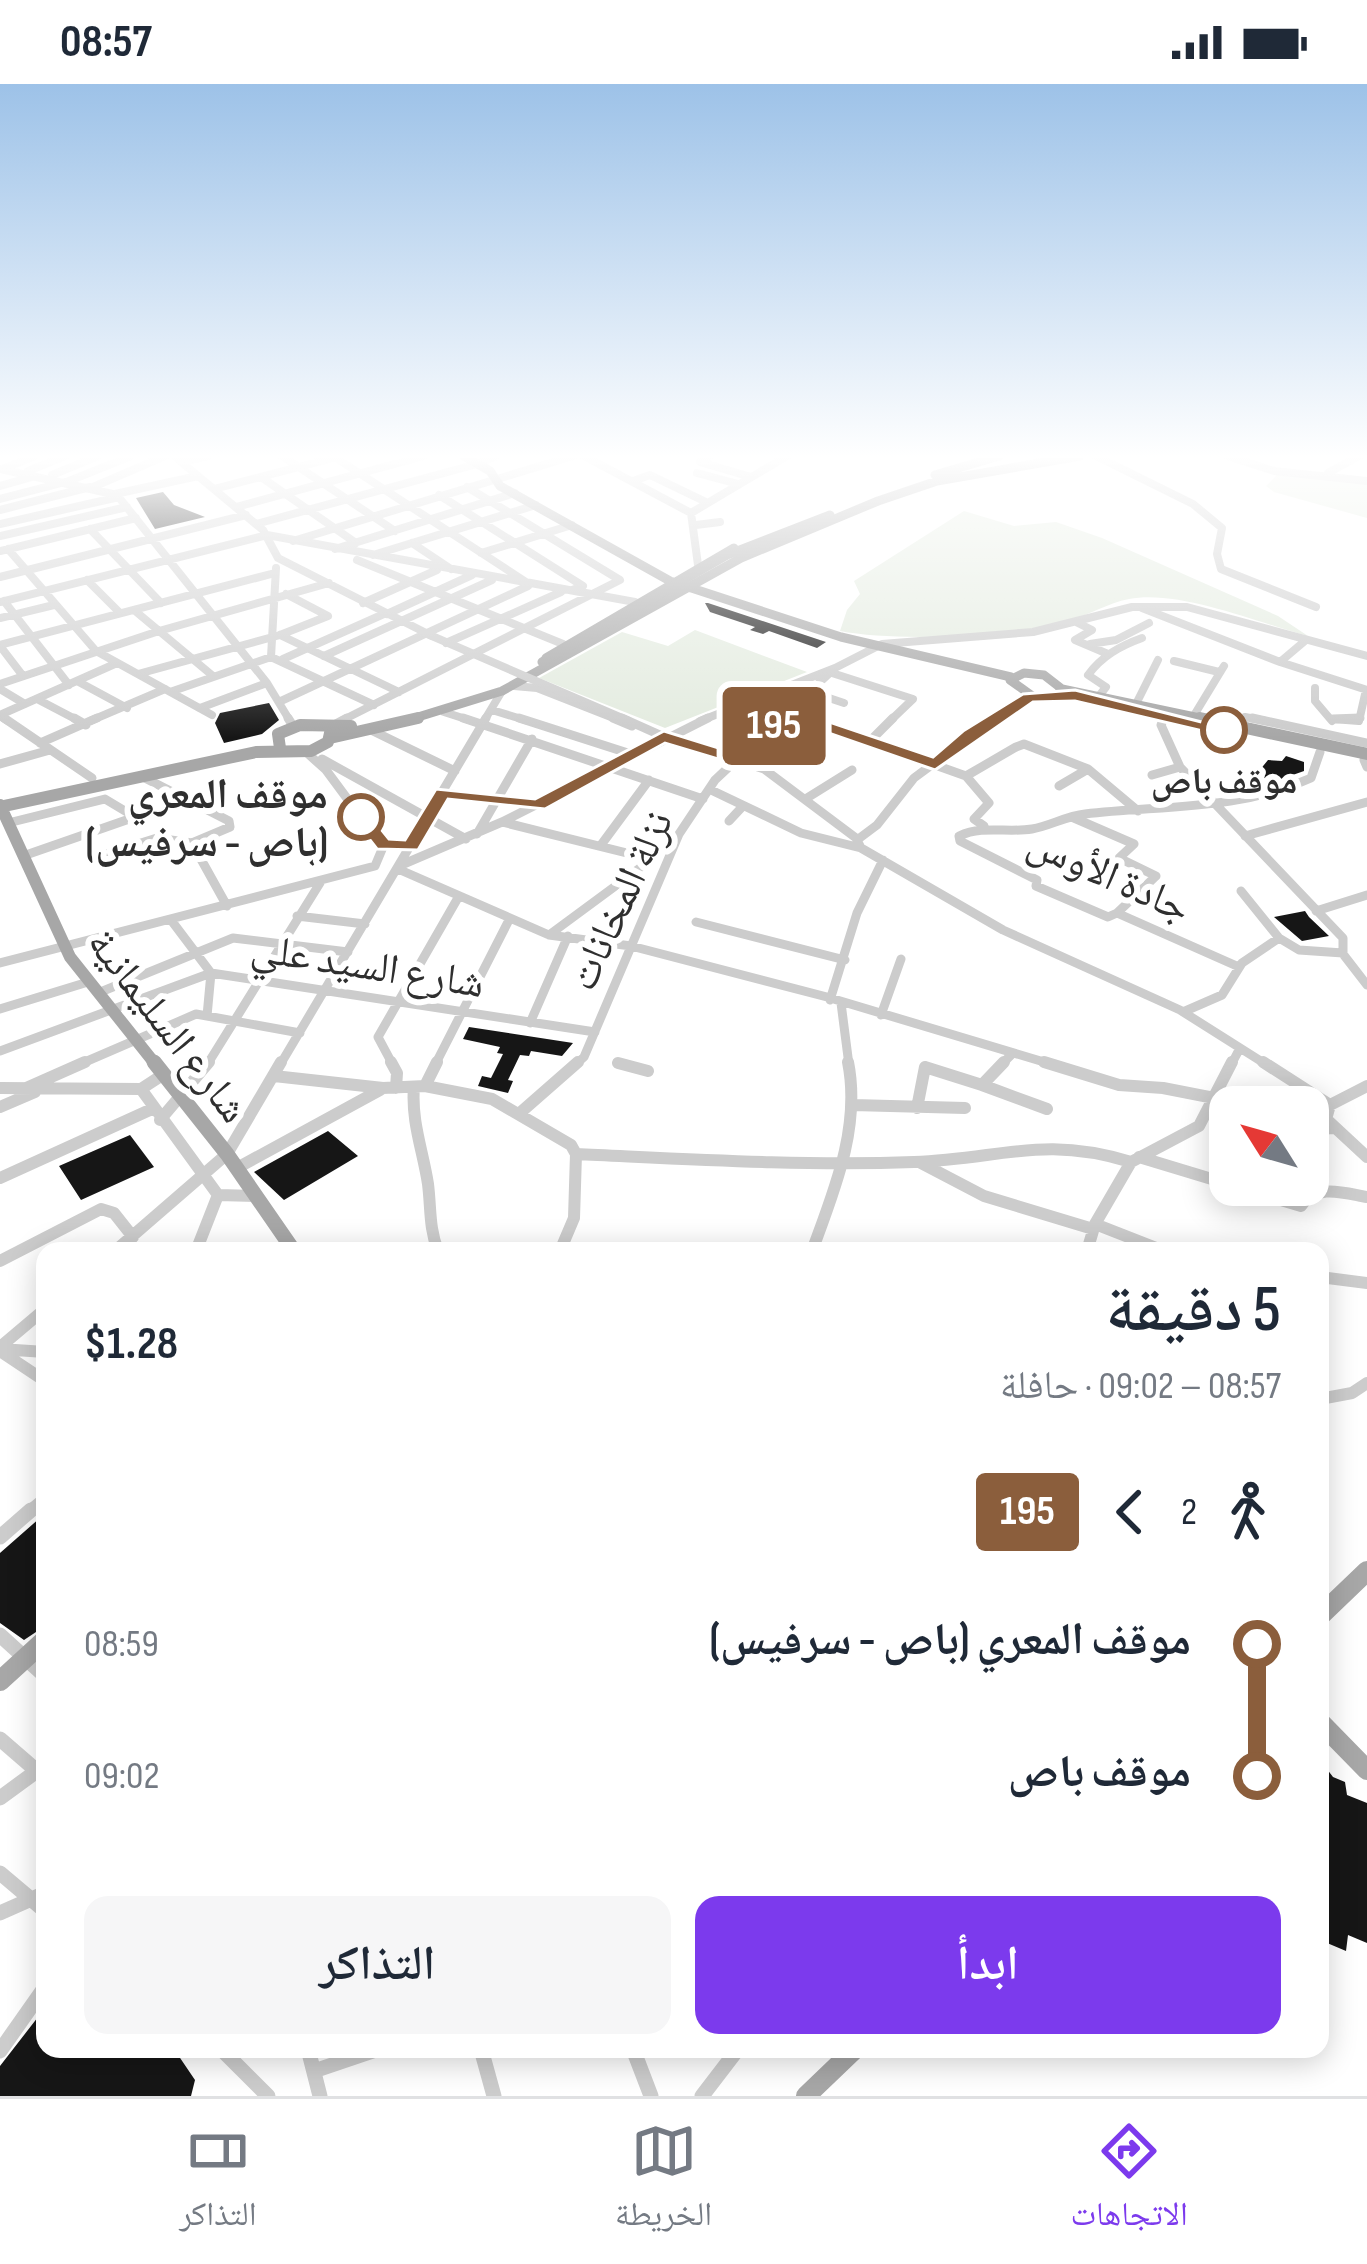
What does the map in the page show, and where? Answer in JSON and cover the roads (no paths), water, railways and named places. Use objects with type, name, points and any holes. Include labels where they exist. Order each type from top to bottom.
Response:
[{"type":"main road","points":[[616,550],[670,581],[877,647],[1011,677],[1038,672],[1061,692],[1366,760]]},
{"type":"main road","points":[[547,663],[563,644],[698,565],[739,550]]},
{"type":"main road","points":[[0,804],[141,776],[279,741],[293,727],[328,734],[371,730],[444,712],[511,684],[748,550]]},
{"type":"main road","points":[[547,663],[759,550]]},
{"type":"main road","points":[[1011,677],[1029,697],[1061,692],[1099,696],[1366,760]]},
{"type":"main road","points":[[0,804],[92,778],[279,741],[309,751],[328,734],[511,684]]},
{"type":"main road","name":"شارع السليمانية","points":[[0,804],[63,947],[232,1161],[288,1242]]},
{"type":"main road","points":[[1329,1606],[1367,1571]]},
{"type":"main road","points":[[0,1681],[36,1648]]},
{"type":"main road","points":[[1329,1731],[1367,1770]]},
{"type":"main road","points":[[806,2096],[846,2058]]},
{"type":"street","points":[[4,550],[97,651],[212,715]]},
{"type":"street","points":[[61,550],[70,559]]},
{"type":"street","points":[[0,577],[106,550]]},
{"type":"street","points":[[110,550],[161,602]]},
{"type":"street","points":[[162,550],[267,683],[293,727]]},
{"type":"street","points":[[127,707],[73,683],[2,602],[205,550]]},
{"type":"street","points":[[273,550],[278,558],[473,656],[511,684],[537,688],[764,769],[883,860],[1003,930],[1183,1012],[1330,1106]]},
{"type":"street","points":[[332,550],[635,602]]},
{"type":"street","points":[[332,550],[563,644]]},
{"type":"street","points":[[369,557],[391,550]]},
{"type":"street","points":[[422,550],[453,571]]},
{"type":"street","points":[[477,550],[530,584]]},
{"type":"street","points":[[481,553],[491,550]]},
{"type":"street","points":[[446,643],[583,586],[529,550]]},
{"type":"street","points":[[328,734],[398,692],[620,580],[573,550]]},
{"type":"street","points":[[698,550],[698,565]]},
{"type":"street","points":[[1218,550],[1221,568],[1316,607]]},
{"type":"street","points":[[271,657],[277,634],[278,558]]},
{"type":"street","points":[[363,603],[439,569]]},
{"type":"street","points":[[23,676],[0,645],[275,573]]},
{"type":"street","points":[[283,659],[472,575]]},
{"type":"street","points":[[324,656],[495,579]]},
{"type":"street","points":[[87,580],[120,614]]},
{"type":"street","points":[[0,687],[159,631],[330,583]]},
{"type":"street","points":[[280,701],[530,584]]},
{"type":"street","points":[[138,674],[328,616],[286,594]]},
{"type":"street","points":[[0,618],[54,605]]},
{"type":"street","points":[[1139,606],[1280,662],[1367,690],[1360,721],[1333,719],[1316,701],[1315,688]]},
{"type":"street","points":[[399,867],[538,805],[662,736],[904,639],[1033,632],[1139,606],[1187,607],[1367,656]]},
{"type":"street","points":[[134,610],[212,676]]},
{"type":"street","points":[[1076,622],[1092,630],[1075,640],[1108,654]]},
{"type":"street","points":[[1087,645],[1116,640],[1149,623]]},
{"type":"street","points":[[425,633],[662,736]]},
{"type":"street","points":[[277,634],[398,692]]},
{"type":"street","points":[[1099,696],[1106,687],[1088,675],[1108,654],[1142,638]]},
{"type":"street","points":[[1280,662],[1306,640]]},
{"type":"street","points":[[40,743],[168,690],[271,657],[374,705]]},
{"type":"street","points":[[1136,704],[1158,661]]},
{"type":"street","points":[[1174,662],[1221,669],[1193,717]]},
{"type":"street","points":[[0,716],[117,663]]},
{"type":"street","points":[[834,670],[913,699],[869,742]]},
{"type":"street","name":"نزلة المخانات","points":[[520,1112],[584,1057],[670,855],[706,794],[834,670]]},
{"type":"street","points":[[200,708],[267,683]]},
{"type":"street","points":[[232,1161],[274,1076],[491,710],[511,684]]},
{"type":"street","points":[[0,687],[25,704]]},
{"type":"street","points":[[811,692],[844,703]]},
{"type":"street","points":[[859,844],[914,778],[969,734],[1029,697]]},
{"type":"street","points":[[37,699],[86,725]]},
{"type":"street","points":[[491,710],[634,755]]},
{"type":"street","points":[[444,712],[743,806],[811,840],[859,844]]},
{"type":"street","points":[[788,713],[966,776],[989,803],[974,819],[984,826],[1025,831],[1071,816],[1214,804],[1298,785],[1317,770],[1321,752]]},
{"type":"street","points":[[0,716],[92,778]]},
{"type":"street","points":[[1165,716],[1162,725],[1180,767],[1343,938],[1343,953],[1367,985]]},
{"type":"street","points":[[1239,728],[1245,716],[1367,743]]},
{"type":"street","points":[[1323,734],[1333,719]]},
{"type":"street","points":[[371,730],[455,771]]},
{"type":"street","points":[[477,834],[532,739]]},
{"type":"street","points":[[966,776],[1024,744],[1088,769],[1138,811]]},
{"type":"street","points":[[0,764],[50,750]]},
{"type":"street","points":[[309,751],[466,839]]},
{"type":"street","points":[[2,959],[320,883],[362,872],[380,861],[384,852],[380,843],[309,751]]},
{"type":"street","points":[[1151,775],[1180,767]]},
{"type":"street","points":[[1059,786],[1088,769]]},
{"type":"street","points":[[807,798],[852,770]]},
{"type":"street","points":[[96,857],[157,838],[192,843],[230,827],[229,821],[141,776]]},
{"type":"street","points":[[602,845],[649,780]]},
{"type":"street","points":[[442,793],[538,805]]},
{"type":"street","points":[[8,823],[105,799],[135,816],[23,856]]},
{"type":"street","points":[[1245,836],[1367,802]]},
{"type":"street","points":[[729,821],[743,806]]},
{"type":"street","points":[[1071,816],[1134,844],[1119,858],[1156,876],[1118,913]]},
{"type":"street","points":[[502,822],[651,859]]},
{"type":"street","name":"جادة الأوس","points":[[984,826],[959,836],[960,841],[1037,880],[1036,886],[1108,916],[1118,913],[1239,968]]},
{"type":"street","points":[[0,843],[16,839]]},
{"type":"street","points":[[192,843],[227,907]]},
{"type":"street","points":[[380,843],[411,846]]},
{"type":"street","points":[[549,935],[651,859],[670,855]]},
{"type":"street","points":[[815,1242],[853,1106],[852,1076],[833,1000],[855,908],[883,860]]},
{"type":"street","points":[[399,867],[549,935],[631,946],[1119,1085],[1209,1096]]},
{"type":"street","points":[[362,872],[390,882]]},
{"type":"street","points":[[0,1178],[183,1099],[264,981],[278,944],[320,883]]},
{"type":"street","points":[[1241,891],[1279,938],[1299,950],[1343,953]]},
{"type":"street","points":[[1316,911],[1367,895]]},
{"type":"street","points":[[127,1242],[204,1177],[390,1088],[397,1073],[378,1037],[459,896]]},
{"type":"street","points":[[297,916],[365,924]]},
{"type":"street","points":[[434,1242],[426,1223],[430,1197],[410,1109],[511,918]]},
{"type":"street","points":[[172,920],[211,973],[207,1016]]},
{"type":"street","points":[[696,922],[845,961]]},
{"type":"street","points":[[530,1023],[568,936]]},
{"type":"street","points":[[0,1009],[93,988],[233,938],[348,952]]},
{"type":"street","points":[[1183,1012],[1222,995],[1258,948],[1279,938]]},
{"type":"street","points":[[881,1016],[901,959]]},
{"type":"street","name":"شارع السيد علي","points":[[0,1052],[211,973],[595,1032]]},
{"type":"street","points":[[24,1089],[196,1014],[300,1033]]},
{"type":"street","points":[[1218,1086],[1240,1048]]},
{"type":"street","points":[[982,1084],[1012,1054]]},
{"type":"street","points":[[618,1063],[648,1071]]},
{"type":"street","points":[[916,1108],[926,1067],[1047,1109]]},
{"type":"street","points":[[0,1088],[142,1089],[164,1074]]},
{"type":"street","points":[[274,1076],[420,1087],[492,1099],[520,1112],[571,1144],[576,1154],[574,1218],[564,1242]]},
{"type":"street","points":[[1367,1086],[1330,1106],[1326,1119],[1367,1157]]},
{"type":"street","points":[[0,1107],[41,1089]]},
{"type":"street","points":[[142,1089],[218,1195]]},
{"type":"street","points":[[1090,1242],[1135,1160],[1199,1126],[1209,1103]]},
{"type":"street","points":[[853,1106],[965,1108]]},
{"type":"street","points":[[1329,1128],[1333,1128]]},
{"type":"street","points":[[576,1154],[919,1162],[1049,1146],[1085,1148],[1301,1206],[1307,1197],[1328,1190],[1367,1197]]},
{"type":"street","points":[[919,1162],[984,1196],[1138,1242]]},
{"type":"street","points":[[218,1195],[256,1196]]},
{"type":"street","points":[[200,1242],[218,1195]]},
{"type":"street","points":[[37,1242],[101,1209],[114,1213],[133,1237]]},
{"type":"street","points":[[0,1261],[36,1242]]},
{"type":"street","points":[[1329,1278],[1367,1282]]},
{"type":"street","points":[[0,1349],[36,1317]]},
{"type":"street","points":[[0,1349],[36,1351]]},
{"type":"street","points":[[0,1349],[36,1375]]},
{"type":"street","points":[[1329,1397],[1352,1393],[1367,1383]]},
{"type":"street","points":[[0,1537],[36,1510]]},
{"type":"street","points":[[0,1635],[36,1666]]},
{"type":"street","points":[[0,1738],[36,1766]]},
{"type":"street","points":[[0,1798],[36,1775]]},
{"type":"street","points":[[0,1873],[36,1895]]},
{"type":"street","points":[[0,1913],[36,1896]]},
{"type":"street","points":[[0,2051],[36,2000]]},
{"type":"street","points":[[230,2058],[268,2096]]},
{"type":"street","points":[[310,2058],[320,2096]]},
{"type":"street","points":[[314,2071],[352,2058]]},
{"type":"street","points":[[483,2058],[494,2096]]},
{"type":"street","points":[[636,2058],[651,2096]]},
{"type":"street","points":[[702,2096],[731,2058]]},
{"type":"place","name":"موقف باص","points":[[1224,730]]},
{"type":"place","name":"موقف المعري (باص - سرفيس)","points":[[361,817]]}]
